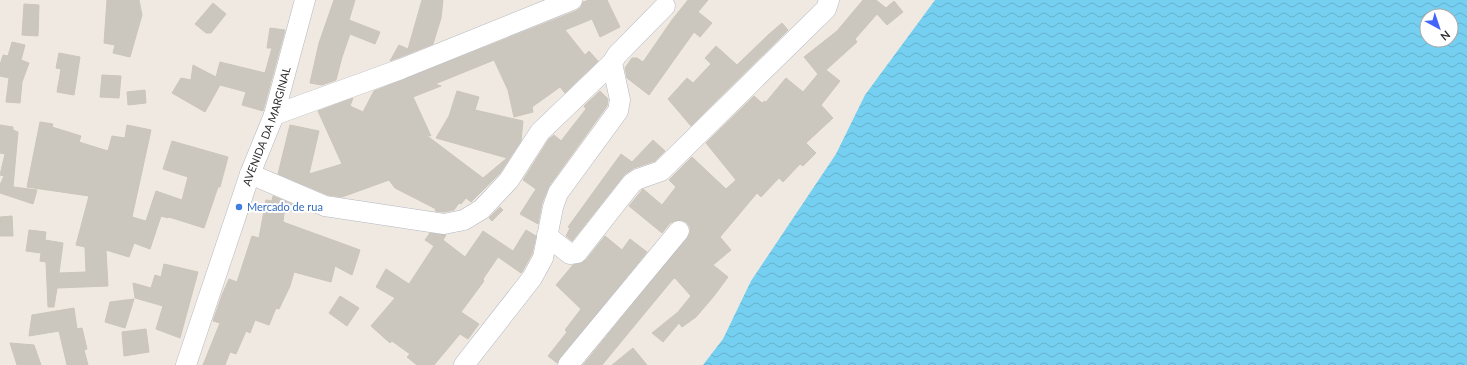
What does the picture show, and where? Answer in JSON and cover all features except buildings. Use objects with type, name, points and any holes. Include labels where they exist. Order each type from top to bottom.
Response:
[{"type":"street","name":"AVENIDA DA MARGINAL","points":[[186,365],[250,174],[274,115],[304,0]]},
{"type":"street","points":[[274,115],[401,69],[572,0]]},
{"type":"street","points":[[547,236],[570,254],[577,253],[632,183],[638,179],[661,171],[826,9],[829,0]]},
{"type":"street","points":[[250,174],[325,206],[444,224],[464,220],[482,209],[500,191],[540,132],[612,63],[617,55],[664,2]]},
{"type":"street","points":[[464,365],[532,278],[543,258],[553,207],[558,193],[618,111],[620,100],[612,63]]},
{"type":"street","points":[[568,365],[679,231]]},
{"type":"water","points":[[935,0],[1467,0],[1467,365],[703,365],[723,339],[751,281],[836,154],[865,95]]},
{"type":"place","name":"Mercado de rua","points":[[239,207]]}]
